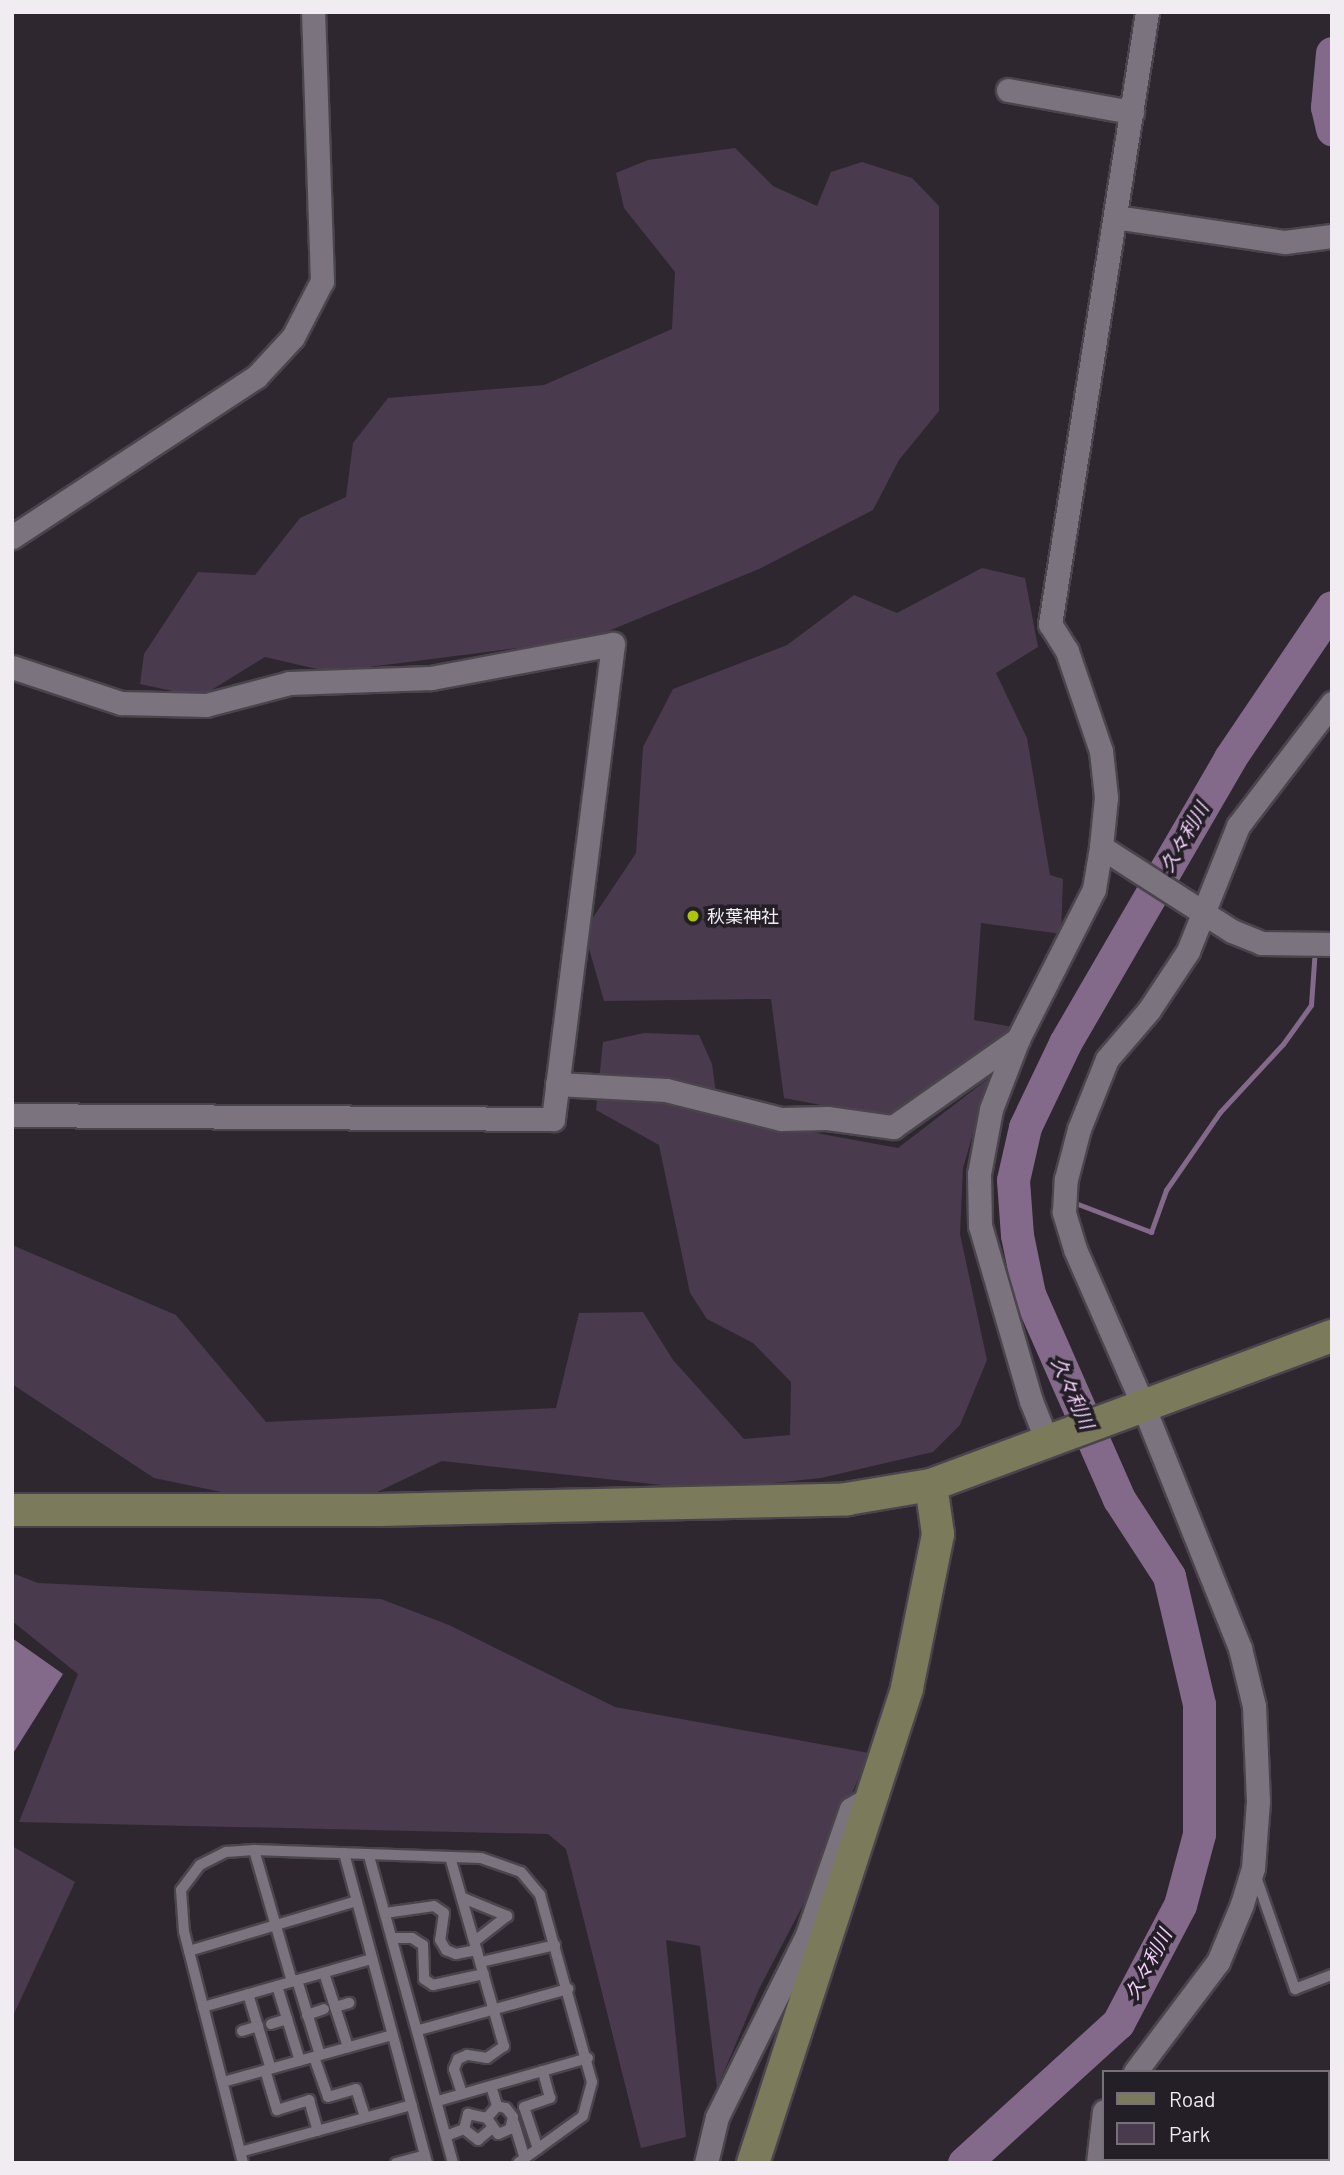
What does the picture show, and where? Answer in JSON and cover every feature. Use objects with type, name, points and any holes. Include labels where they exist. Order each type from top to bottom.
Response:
[{"type":"street","points":[[12,537],[256,377],[293,337],[321,281],[313,12]]},
{"type":"street","points":[[1047,1441],[1031,1401],[980,1226],[979,1174],[991,1110],[1018,1039],[1094,889],[1101,847],[1106,797],[1101,751],[1067,651],[1050,624],[1147,12]]},
{"type":"street","points":[[1008,90],[1132,112]]},
{"type":"street","points":[[1115,218],[1285,242],[1325,238]]},
{"type":"street","points":[[12,667],[121,703],[206,705],[289,683],[431,678],[613,644],[553,1119],[12,1115]]},
{"type":"street","points":[[1137,2070],[1218,1962],[1252,1868],[1258,1801],[1252,1692],[1240,1648],[1143,1405],[1075,1249],[1064,1212],[1066,1179],[1079,1129],[1107,1059],[1149,1010],[1188,951],[1238,826],[1332,703]]},
{"type":"street","points":[[1101,847],[1205,911],[1232,932],[1261,943],[1332,944]]},
{"type":"street","points":[[557,1084],[666,1090],[781,1119],[827,1118],[894,1127],[1018,1039]]},
{"type":"street","points":[[12,1510],[275,1511],[847,1499],[931,1485],[1332,1336]]},
{"type":"street","points":[[753,2163],[877,1794],[907,1688],[938,1534],[931,1485]]},
{"type":"street","points":[[706,2163],[717,2118],[807,1935],[851,1810],[877,1794]]},
{"type":"street","points":[[1098,2163],[1102,2128]]},
{"type":"lane","points":[[254,1850],[307,2015],[328,2097],[356,2088],[365,2118]]},
{"type":"lane","points":[[412,2105],[318,2131],[242,2157],[189,1951],[181,1890],[200,1865],[226,1852],[254,1850],[481,1858],[522,1872],[540,1895],[592,2082],[583,2116],[522,2160],[509,2110],[497,2106]]},
{"type":"lane","points":[[344,1853],[426,2159],[396,2163]]},
{"type":"lane","points":[[369,1856],[419,2030],[453,2163]]},
{"type":"lane","points":[[450,1857],[504,2046],[487,2059],[467,2055],[458,2059],[454,2069],[472,2113],[489,2123],[498,2134],[514,2123]]},
{"type":"lane","points":[[1252,1868],[1295,1989],[1332,1975]]},
{"type":"lane","points":[[393,1938],[412,1938],[423,1945],[424,1979],[433,1985],[479,1957],[507,1916],[463,1898]]},
{"type":"lane","points":[[189,1951],[357,1901]]},
{"type":"lane","points":[[385,1913],[434,1906],[444,1913],[440,1940],[446,1950],[456,1954],[479,1957],[555,1945]]},
{"type":"lane","points":[[203,2007],[372,1959]]},
{"type":"lane","points":[[324,1973],[330,2008],[348,2048]]},
{"type":"lane","points":[[277,1986],[300,2061]]},
{"type":"lane","points":[[419,2030],[568,1989]]},
{"type":"lane","points":[[248,1994],[277,2110],[309,2100],[318,2131]]},
{"type":"lane","points":[[307,2015],[349,2003]]},
{"type":"lane","points":[[271,2024],[287,2018]]},
{"type":"lane","points":[[242,2031],[258,2026]]},
{"type":"lane","points":[[223,2082],[393,2035]]},
{"type":"lane","points":[[438,2101],[587,2058]]},
{"type":"lane","points":[[538,2149],[524,2106],[550,2098],[543,2071]]},
{"type":"lane","points":[[464,2129],[478,2140],[489,2123],[497,2106],[491,2086]]},
{"type":"lane","points":[[464,2129],[465,2118],[472,2113]]},
{"type":"lane","points":[[446,2136],[464,2129]]},
{"type":"green space","points":[[735,148],[773,186],[817,206],[831,172],[862,162],[912,178],[939,206],[939,411],[899,460],[873,510],[759,569],[589,639],[330,672],[265,657],[200,697],[140,684],[144,654],[198,572],[255,575],[300,518],[346,497],[353,443],[388,398],[544,385],[672,329],[675,272],[624,208],[616,173],[648,160]]},
{"type":"green space","points":[[982,568],[1025,578],[1038,647],[996,673],[1027,738],[1050,875],[1063,879],[1061,934],[981,923],[974,1020],[1013,1027],[899,1111],[879,1116],[784,1098],[771,999],[604,1001],[584,931],[636,853],[643,747],[673,689],[787,645],[854,595],[897,613]]},
{"type":"green space","points":[[644,1033],[699,1035],[712,1064],[719,1115],[898,1148],[989,1078],[963,1168],[960,1234],[987,1360],[960,1425],[933,1452],[821,1478],[707,1490],[442,1461],[365,1498],[226,1493],[154,1478],[12,1384],[12,1245],[176,1315],[266,1422],[556,1408],[579,1313],[643,1312],[673,1360],[744,1439],[790,1435],[791,1382],[753,1343],[707,1319],[690,1293],[659,1145],[596,1110],[603,1042]]},
{"type":"green space","points":[[12,1573],[38,1583],[381,1599],[449,1625],[615,1707],[869,1753],[814,1884],[759,1989],[717,2088],[700,1946],[666,1940],[686,2137],[641,2148],[566,1849],[548,1834],[19,1822],[78,1674],[12,1621]]},
{"type":"green space","points":[[12,1846],[75,1882],[12,2018]]},
{"type":"shaded area","points":[[12,1638],[63,1674],[12,1755]]},
{"type":"waterway","name":"久々利川","points":[[1332,53],[1327,107],[1332,129]]},
{"type":"waterway","name":"久々利川","points":[[964,2163],[1118,2023],[1180,1905],[1199,1834],[1199,1704],[1169,1576],[1119,1499],[1029,1294],[1017,1235],[1013,1180],[1025,1127],[1065,1043],[1230,758],[1332,607]]},
{"type":"waterway","points":[[1070,1201],[1151,1232],[1166,1190],[1220,1112],[1283,1044],[1311,1005],[1315,948]]},
{"type":"place","name":"秋葉神社","points":[[693,916]]}]
